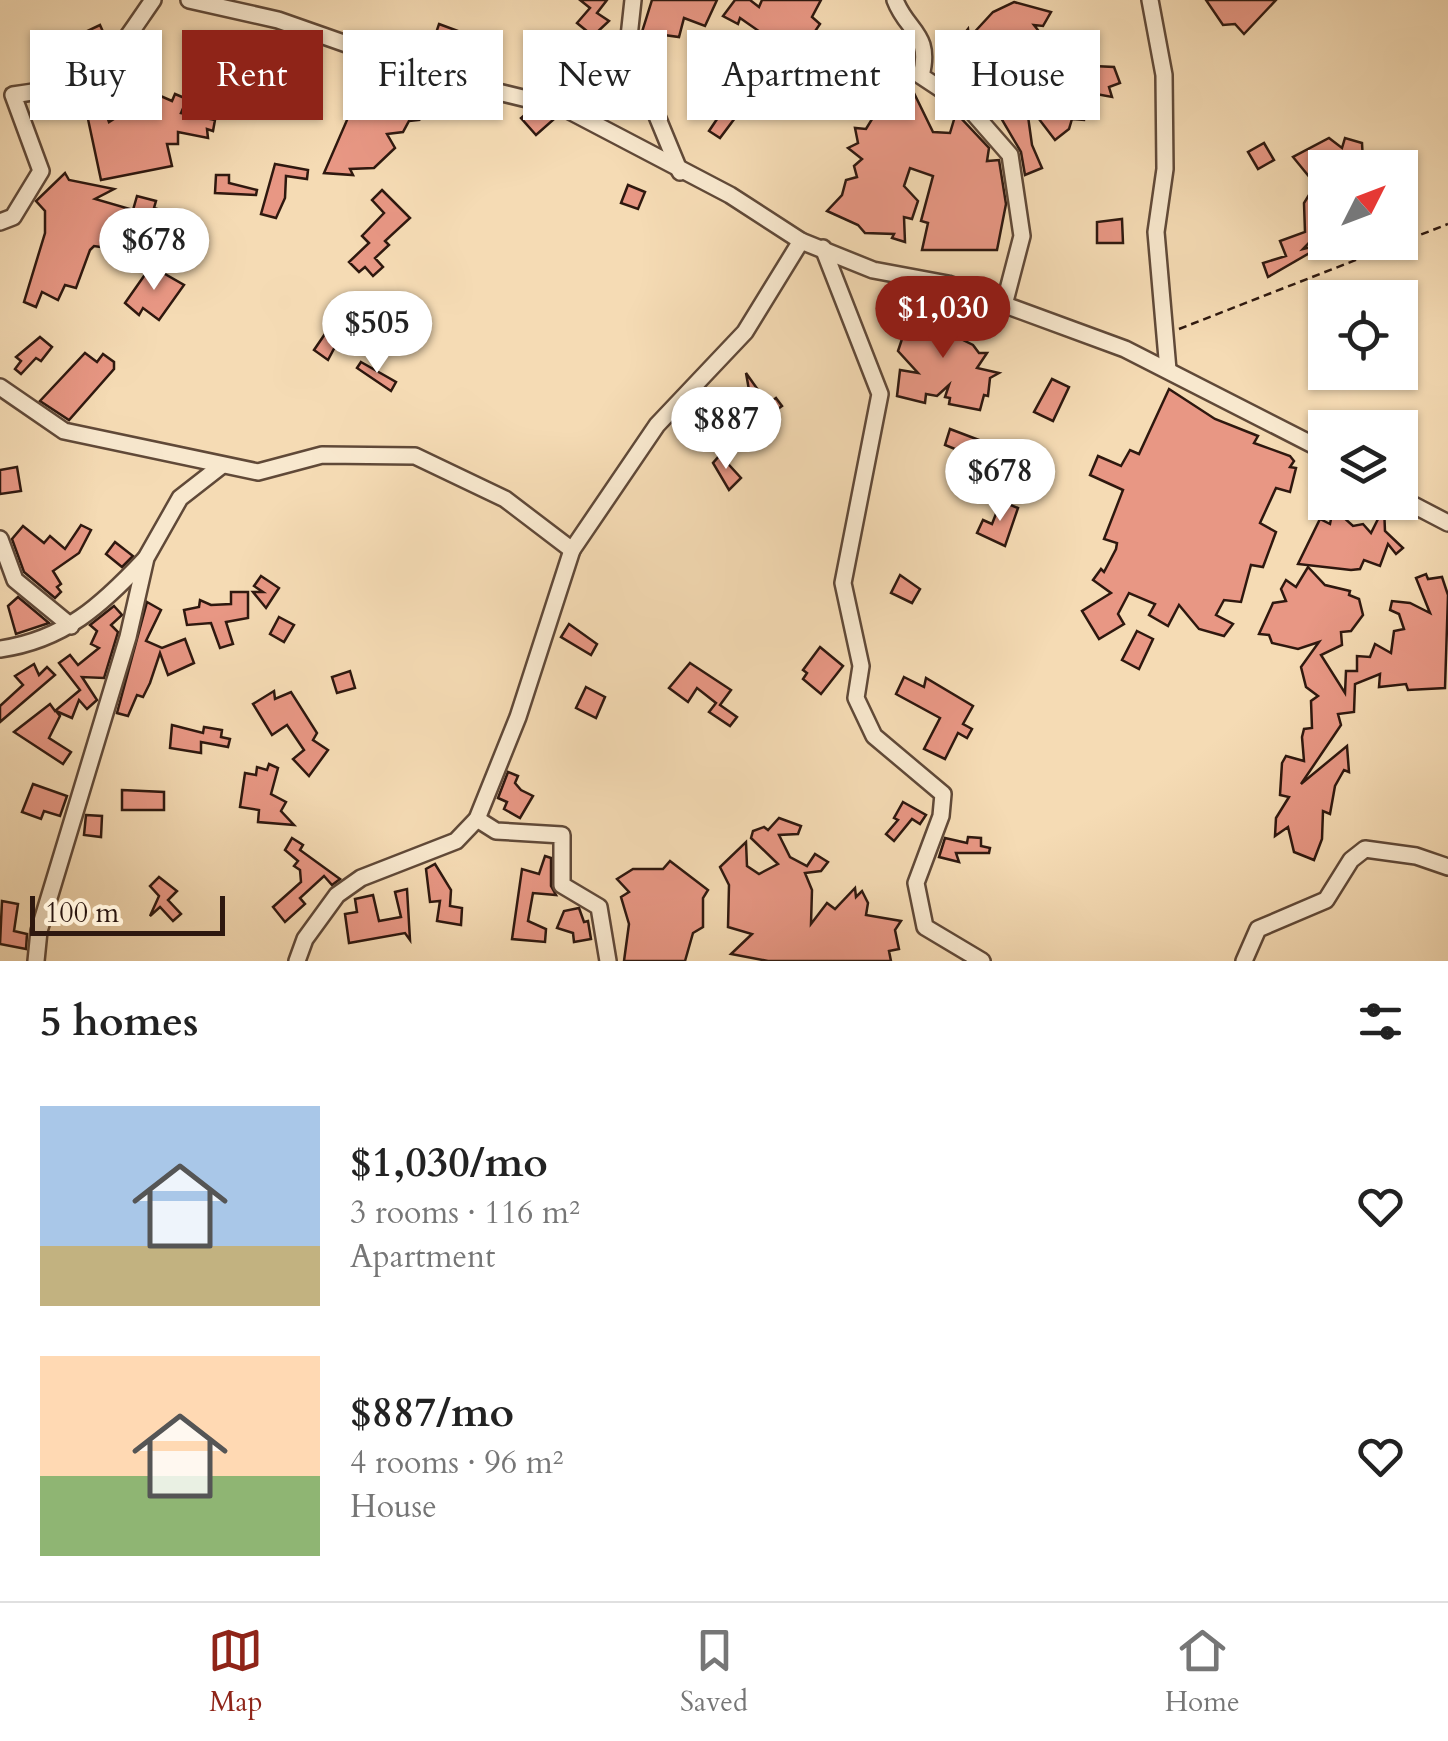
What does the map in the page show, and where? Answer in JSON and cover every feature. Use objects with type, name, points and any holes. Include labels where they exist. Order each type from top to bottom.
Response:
[{"type":"street","points":[[0,222],[13,216],[42,171],[13,94],[69,87],[113,61],[153,0]]},
{"type":"street","points":[[189,0],[222,3],[450,80],[523,98]]},
{"type":"street","points":[[630,30],[633,0]]},
{"type":"street","points":[[895,0],[920,35],[927,54],[922,76],[968,107],[1010,155],[1022,236],[1004,305]]},
{"type":"street","points":[[1150,0],[1164,75],[1165,170],[1156,232],[1168,370]]},
{"type":"street","points":[[586,120],[730,195],[802,240],[874,270],[948,284],[1125,349],[1308,442]]},
{"type":"street","points":[[659,120],[680,172]]},
{"type":"street","points":[[296,961],[305,939],[337,895],[362,878],[456,842],[477,819],[518,717],[572,550],[657,424],[745,332],[802,240]]},
{"type":"street","points":[[823,248],[880,394],[843,583],[860,666],[856,698],[874,736],[943,794],[942,816],[916,883],[925,927],[982,961]]},
{"type":"street","points":[[0,388],[64,431],[221,466],[258,472],[322,456],[415,456],[505,499],[572,550]]},
{"type":"street","points":[[0,650],[29,645],[90,615],[146,558],[180,498],[221,466]]},
{"type":"street","points":[[1418,507],[1448,523]]},
{"type":"street","points":[[0,538],[15,580],[70,626]]},
{"type":"street","points":[[36,961],[39,930],[128,637],[146,558]]},
{"type":"street","points":[[477,819],[496,831],[562,836],[562,886],[599,907],[608,961]]},
{"type":"street","points":[[1244,961],[1258,929],[1326,900],[1351,860],[1365,849],[1416,856],[1448,867]]},
{"type":"path","points":[[1167,334],[1448,224]]},
{"type":"building","points":[[580,0],[607,0],[597,13],[609,21],[599,30],[586,30],[577,23],[590,8]]},
{"type":"building","points":[[652,0],[717,0],[705,26],[684,18],[679,37],[667,35],[667,30],[643,30]]},
{"type":"building","points":[[735,0],[750,0],[759,7],[762,0],[821,0],[812,17],[820,24],[816,30],[757,30],[740,18],[738,24],[723,16]]},
{"type":"building","points":[[1206,0],[1276,0],[1244,34],[1235,24],[1223,25]]},
{"type":"building","points":[[1014,2],[1051,12],[1043,26],[1034,25],[1038,30],[976,30],[993,12]]},
{"type":"building","points":[[1100,66],[1114,67],[1120,83],[1109,87],[1112,97],[1100,95]]},
{"type":"building","points":[[175,94],[182,97],[182,120],[215,120],[213,131],[207,129],[208,138],[178,132],[178,144],[167,144],[172,166],[101,180],[88,120],[162,120],[162,97],[172,101]]},
{"type":"building","points":[[915,95],[933,132],[950,133],[954,120],[963,120],[989,148],[987,161],[999,160],[1006,204],[997,250],[922,250],[928,223],[921,221],[933,176],[910,168],[904,186],[918,201],[912,219],[904,217],[905,242],[892,238],[894,234],[865,233],[858,225],[827,211],[842,195],[846,180],[857,177],[854,166],[862,159],[848,148],[858,143],[855,128],[866,129],[871,120],[915,120]]},
{"type":"building","points":[[347,120],[419,120],[409,121],[403,132],[387,134],[395,148],[374,168],[350,169],[353,175],[324,173]]},
{"type":"building","points":[[523,120],[553,120],[536,135]]},
{"type":"building","points":[[716,120],[734,120],[720,138],[709,131]]},
{"type":"building","points":[[1002,120],[1029,120],[1032,145],[1042,168],[1025,175],[1021,152]]},
{"type":"building","points":[[1040,120],[1072,120],[1069,129],[1055,140]]},
{"type":"building","points":[[1329,138],[1342,148],[1345,138],[1362,143],[1362,150],[1308,150],[1308,175],[1293,157]]},
{"type":"building","points":[[1264,143],[1274,160],[1258,169],[1248,152]]},
{"type":"building","points":[[275,164],[308,170],[307,179],[286,176],[285,198],[276,218],[261,214]]},
{"type":"building","points":[[65,173],[69,180],[114,189],[95,199],[133,210],[137,196],[156,201],[154,208],[176,215],[169,235],[149,228],[146,240],[110,235],[108,248],[94,246],[90,250],[76,288],[65,285],[58,300],[42,292],[36,307],[24,302],[45,233],[45,211],[36,201]]},
{"type":"building","points":[[216,175],[229,175],[229,183],[257,190],[256,195],[215,193]]},
{"type":"building","points":[[628,185],[645,192],[638,209],[621,203]]},
{"type":"building","points":[[382,190],[410,218],[385,241],[389,245],[375,258],[383,267],[373,276],[365,267],[359,272],[349,262],[369,243],[362,236],[384,213],[372,200]]},
{"type":"building","points":[[1308,196],[1308,244],[1303,249],[1308,248],[1308,254],[1268,277],[1263,263],[1286,256],[1280,241],[1305,232],[1304,203]]},
{"type":"building","points":[[1122,219],[1123,243],[1097,243],[1097,222]]},
{"type":"building","points":[[151,266],[184,285],[159,320],[143,308],[139,315],[125,303]]},
{"type":"building","points":[[937,299],[957,303],[956,308],[967,317],[955,336],[973,345],[979,353],[987,353],[977,368],[999,373],[990,378],[988,396],[984,395],[980,410],[949,404],[950,398],[945,397],[949,385],[937,396],[926,394],[925,403],[897,396],[900,370],[918,373],[898,351],[903,336],[910,326],[929,336],[930,310]]},
{"type":"building","points":[[327,331],[338,341],[328,360],[314,350]]},
{"type":"building","points":[[40,337],[52,347],[41,361],[36,358],[21,374],[15,369],[21,361],[16,357]]},
{"type":"building","points":[[85,353],[97,362],[103,354],[114,362],[114,369],[69,420],[40,401]]},
{"type":"building","points":[[361,362],[396,382],[391,391],[357,368]]},
{"type":"building","points":[[746,373],[768,404],[776,398],[782,406],[760,422],[753,402],[746,412],[736,402],[749,390]]},
{"type":"building","points":[[1052,379],[1069,387],[1053,421],[1034,412]]},
{"type":"building","points":[[1169,389],[1215,419],[1258,436],[1254,443],[1290,456],[1294,461],[1290,467],[1296,468],[1290,492],[1276,488],[1260,523],[1276,532],[1263,567],[1251,565],[1241,602],[1224,600],[1216,615],[1233,624],[1224,636],[1199,629],[1179,605],[1168,626],[1149,615],[1155,604],[1129,593],[1118,614],[1124,624],[1099,639],[1082,611],[1111,593],[1093,580],[1101,569],[1104,572],[1116,549],[1117,543],[1104,539],[1123,490],[1090,475],[1098,456],[1121,466],[1130,450],[1139,454]]},
{"type":"building","points":[[950,429],[1000,448],[992,464],[945,445]]},
{"type":"building","points":[[720,455],[741,478],[729,490],[713,463]]},
{"type":"building","points":[[17,467],[21,491],[0,494],[0,470]]},
{"type":"building","points":[[1001,501],[1018,508],[1005,546],[977,533],[983,520],[992,524]]},
{"type":"building","points":[[1320,520],[1330,524],[1331,520],[1346,520],[1353,526],[1363,524],[1371,533],[1378,520],[1385,520],[1385,531],[1403,548],[1396,554],[1388,544],[1380,566],[1364,560],[1360,569],[1351,570],[1298,564]]},
{"type":"building","points":[[81,525],[91,530],[79,553],[53,571],[61,584],[57,587],[61,592],[55,598],[24,572],[12,539],[23,526],[44,543],[50,536],[65,549]]},
{"type":"building","points":[[115,542],[133,556],[122,567],[106,554]]},
{"type":"building","points":[[1308,567],[1325,585],[1350,591],[1349,595],[1359,599],[1363,615],[1351,631],[1341,632],[1342,645],[1321,655],[1345,693],[1346,671],[1357,671],[1357,656],[1370,657],[1375,644],[1391,653],[1394,631],[1404,629],[1399,614],[1390,610],[1392,601],[1410,603],[1430,613],[1416,578],[1426,574],[1428,579],[1442,577],[1448,595],[1445,688],[1408,690],[1406,684],[1379,687],[1380,674],[1355,684],[1354,712],[1338,714],[1341,725],[1301,784],[1347,746],[1349,772],[1344,770],[1335,786],[1330,814],[1323,811],[1322,839],[1314,860],[1294,852],[1288,827],[1275,836],[1276,818],[1289,797],[1280,795],[1282,763],[1286,756],[1304,761],[1302,737],[1304,729],[1312,728],[1311,701],[1318,696],[1306,687],[1301,667],[1319,642],[1298,649],[1272,643],[1269,635],[1259,634],[1273,603],[1286,601],[1281,589],[1286,580],[1296,587]]},
{"type":"building","points":[[900,575],[920,589],[912,603],[891,593]]},
{"type":"building","points":[[261,576],[279,588],[266,608],[253,592],[263,592],[254,586]]},
{"type":"building","points":[[231,592],[248,592],[248,618],[226,622],[233,644],[220,648],[211,623],[187,625],[184,610],[199,607],[200,600],[211,605],[231,604]]},
{"type":"building","points":[[18,597],[49,623],[16,634],[8,606]]},
{"type":"building","points":[[147,602],[161,610],[146,641],[162,648],[185,639],[194,663],[168,675],[160,653],[143,697],[137,695],[128,716],[117,713]]},
{"type":"building","points":[[114,606],[122,615],[111,625],[118,632],[104,678],[82,677],[97,700],[87,709],[79,700],[72,718],[56,711],[60,716],[49,738],[71,752],[63,764],[14,732],[50,704],[55,711],[80,690],[59,663],[70,655],[78,665],[99,648],[91,644],[97,631],[90,625]]},
{"type":"building","points":[[279,617],[294,625],[284,642],[270,634]]},
{"type":"building","points":[[569,624],[597,644],[591,655],[561,637]]},
{"type":"building","points":[[1137,631],[1153,639],[1139,669],[1122,660]]},
{"type":"building","points":[[820,647],[843,666],[821,694],[803,679],[807,673],[803,670]]},
{"type":"building","points":[[690,663],[731,690],[720,705],[737,717],[730,726],[709,712],[716,703],[697,688],[688,702],[669,688]]},
{"type":"building","points":[[34,664],[39,675],[47,667],[55,675],[0,722],[0,706],[23,685],[15,676]]},
{"type":"building","points":[[350,671],[355,688],[337,693],[332,677]]},
{"type":"building","points":[[904,677],[924,687],[926,678],[973,706],[963,724],[972,729],[967,738],[958,733],[945,759],[924,749],[940,718],[896,694]]},
{"type":"building","points":[[586,687],[605,697],[596,718],[576,708]]},
{"type":"building","points":[[274,691],[275,699],[291,692],[317,733],[313,740],[328,750],[309,776],[293,759],[304,750],[287,725],[272,735],[253,704]]},
{"type":"building","points":[[172,725],[203,733],[204,727],[222,730],[221,737],[230,739],[228,747],[201,742],[201,753],[170,748]]},
{"type":"building","points":[[269,764],[278,768],[271,794],[286,802],[281,811],[294,825],[258,822],[259,810],[240,807],[245,773],[256,775],[257,767],[267,770]]},
{"type":"building","points":[[508,772],[518,776],[515,783],[533,796],[520,818],[504,809],[507,802],[498,798]]},
{"type":"building","points":[[33,784],[67,796],[60,816],[44,811],[41,819],[22,812]]},
{"type":"building","points":[[122,790],[164,792],[164,810],[122,810]]},
{"type":"building","points":[[903,802],[926,815],[920,824],[912,819],[894,841],[886,834],[898,820],[894,818]]},
{"type":"building","points":[[86,815],[102,816],[101,837],[84,835]]},
{"type":"building","points":[[779,818],[801,826],[798,834],[779,835],[790,857],[807,866],[815,854],[828,862],[821,871],[805,873],[812,890],[811,924],[827,903],[835,909],[855,888],[856,897],[862,891],[868,903],[866,915],[901,921],[895,930],[899,949],[889,951],[891,961],[768,961],[731,954],[752,934],[728,927],[729,885],[720,867],[746,842],[747,866],[759,874],[778,864],[751,838],[753,831],[764,827],[768,830]]},
{"type":"building","points":[[968,837],[981,838],[981,846],[990,848],[989,853],[956,853],[959,862],[939,857],[945,838],[967,843]]},
{"type":"building","points":[[292,838],[303,845],[300,850],[340,879],[332,885],[324,876],[300,898],[305,904],[285,922],[273,907],[301,882],[300,870],[294,866],[298,861],[285,850]]},
{"type":"building","points":[[545,856],[551,858],[551,886],[556,895],[533,893],[528,921],[546,929],[545,942],[512,939],[522,869],[539,874]]},
{"type":"building","points":[[670,861],[708,890],[703,898],[703,927],[693,933],[685,961],[624,961],[629,924],[621,897],[629,892],[617,879],[633,869],[663,869]]},
{"type":"building","points":[[435,864],[451,890],[450,906],[462,908],[461,925],[437,921],[440,901],[430,902],[426,869]]},
{"type":"building","points":[[159,877],[177,891],[168,900],[181,914],[173,921],[160,907],[150,916],[159,896],[150,886]]},
{"type":"building","points":[[407,889],[410,940],[405,933],[349,943],[345,914],[357,912],[355,899],[373,895],[379,921],[401,917],[395,892]]},
{"type":"building","points":[[2,901],[18,904],[14,931],[27,934],[26,949],[0,944]]},
{"type":"building","points":[[579,908],[584,922],[588,921],[591,939],[574,942],[573,933],[557,928],[564,911]]}]
